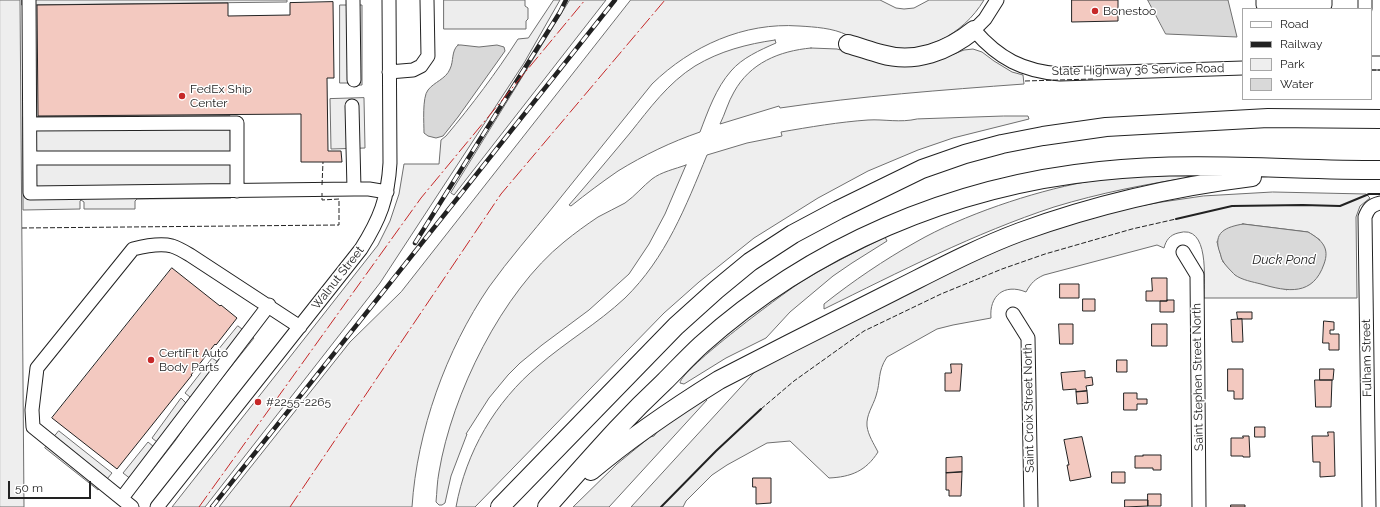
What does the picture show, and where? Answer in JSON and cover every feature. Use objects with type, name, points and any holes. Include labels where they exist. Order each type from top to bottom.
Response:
[{"type":"highway","points":[[848,44],[882,55],[916,57],[932,54],[948,48],[961,41],[974,30]]},
{"type":"highway","points":[[500,507],[670,331],[750,262],[793,234],[922,169],[965,154],[1002,144],[1043,136],[1106,127],[1268,118],[1380,119]]},
{"type":"highway","points":[[548,507],[618,427],[700,346],[728,322],[767,293],[808,266],[840,248],[884,227],[965,197],[1012,185],[1067,174],[1101,170],[1172,166],[1380,170]]},
{"type":"highway","points":[[548,507],[645,428],[681,403],[719,380],[974,251],[1019,232],[1065,216],[1146,194],[1208,182],[1256,176],[1344,170]]},
{"type":"street","points":[[29,0],[30,193],[237,192],[354,189],[387,192]]},
{"type":"street","points":[[353,0],[354,80]]},
{"type":"street","name":"Walnut Street","points":[[157,507],[361,250],[373,231],[383,208],[387,192],[390,163],[389,0]]},
{"type":"street","points":[[389,72],[412,70],[421,66],[428,56],[427,0]]},
{"type":"street","points":[[974,30],[985,19],[997,0]]},
{"type":"street","points":[[1263,0],[1263,5],[1325,5],[1325,0]]},
{"type":"street","name":"State Highway 36 Service Road","points":[[974,30],[998,54],[1007,60],[1029,69],[1045,73],[1068,74],[1242,68]]},
{"type":"street","points":[[352,106],[354,189]]},
{"type":"street","points":[[30,124],[236,123],[237,192]]},
{"type":"street","points":[[30,158],[236,158]]},
{"type":"street","name":"Fulham Street","points":[[1369,507],[1375,480],[1365,217],[1368,209],[1373,205],[1380,203]]},
{"type":"street","points":[[132,507],[34,427],[32,410],[37,368],[133,249],[143,246],[156,245],[172,246],[269,305],[300,327]]},
{"type":"street","name":"Saint Stephen Street North","points":[[1183,252],[1197,275],[1199,507]]},
{"type":"street","points":[[122,498],[269,305]]},
{"type":"street","name":"Saint Croix Street North","points":[[1013,314],[1028,338],[1031,507]]},
{"type":"green space","points":[[0,0],[20,0],[24,507],[0,507]]},
{"type":"green space","points":[[554,0],[560,0],[524,63],[380,283],[205,507],[172,507],[378,245],[390,221],[399,194],[404,164],[439,164],[441,140],[446,136],[474,101],[518,39],[528,38]]},
{"type":"green space","points":[[570,0],[606,0],[454,195],[451,193]]},
{"type":"green space","points":[[631,0],[880,0],[896,8],[904,9],[914,8],[929,0],[984,0],[965,24],[953,33],[926,46],[896,49],[881,46],[824,28],[778,26],[758,28],[720,39],[684,58],[667,70],[652,84],[504,266],[474,311],[447,364],[436,392],[420,449],[412,507],[219,507],[350,342],[401,292]]},
{"type":"green space","points":[[775,40],[776,43],[746,58],[735,66],[717,92],[700,132],[658,149],[618,171],[571,206],[569,205],[660,96],[676,80],[695,66],[714,56],[744,46]]},
{"type":"green space","points":[[811,48],[837,49],[848,52],[933,62],[964,50],[973,49],[982,52],[1012,72],[1023,75],[1024,84],[871,97],[780,108],[779,106],[720,124],[734,92],[748,73],[766,60],[788,52]]},
{"type":"green space","points":[[1028,116],[1029,119],[953,138],[918,150],[868,171],[818,198],[754,238],[699,282],[664,313],[475,507],[456,507],[467,467],[475,448],[485,429],[508,395],[538,366],[625,298],[639,282],[652,266],[674,231],[707,155],[747,143],[782,136],[781,132],[835,123],[868,120],[904,121],[917,119]]},
{"type":"green space","points":[[686,165],[665,214],[649,244],[629,274],[589,310],[520,363],[489,398],[466,434],[451,476],[445,503],[439,505],[436,502],[438,476],[455,410],[483,346],[520,288],[541,263],[581,229],[598,217],[625,203],[656,177]]},
{"type":"green space","points":[[1193,175],[1193,177],[1089,197],[1025,217],[966,241],[824,309],[824,304],[835,295],[904,249],[935,232],[998,206],[1064,186],[1085,182],[1125,177]]},
{"type":"green space","points":[[1273,192],[1366,194],[1370,198],[1360,206],[1356,217],[1357,298],[1204,298],[1204,267],[1200,244],[1196,236],[1188,232],[1178,233],[1169,238],[1164,248],[1157,245],[1044,275],[1038,278],[1026,292],[1011,289],[1005,290],[995,298],[991,310],[991,318],[937,329],[887,357],[880,372],[875,400],[867,422],[871,439],[878,452],[868,464],[857,472],[829,478],[790,441],[767,443],[712,475],[686,501],[683,507],[631,507],[761,365],[949,272],[1000,249],[1041,233],[1117,210],[1203,196]],"holes":[[[1243,224],[1308,232],[1320,240],[1287,290],[1229,268],[1223,262],[1217,242]]]},
{"type":"green space","points":[[885,237],[887,241],[833,276],[790,312],[766,338],[726,358],[684,384],[680,383],[685,375],[715,347],[794,287],[824,268]]},
{"type":"green space","points":[[705,398],[707,400],[609,507],[573,507],[617,464],[650,437],[654,436],[658,431]]},
{"type":"shaded area","points":[[22,0],[287,0],[287,2],[22,5]]},
{"type":"shaded area","points":[[444,0],[525,0],[525,6],[528,8],[526,29],[444,29]]},
{"type":"shaded area","points":[[340,5],[362,5],[362,85],[340,83]]},
{"type":"shaded area","points":[[364,98],[365,148],[331,149],[330,99]]},
{"type":"shaded area","points":[[230,116],[231,198],[137,199],[135,201],[135,209],[84,209],[84,202],[81,200],[80,209],[23,210],[23,117]]},
{"type":"shaded area","points":[[238,326],[254,338],[198,408],[175,441],[140,486],[123,473],[148,442],[154,447],[157,442],[152,438],[181,398],[186,403],[188,402],[190,397],[185,393],[212,358],[218,362],[221,358],[216,353]]},
{"type":"shaded area","points":[[59,431],[112,473],[98,490],[45,448]]},
{"type":"water","points":[[1148,0],[1228,0],[1237,37],[1166,34]]},
{"type":"water","points":[[458,45],[479,47],[497,45],[504,47],[505,51],[443,136],[436,138],[428,136],[424,133],[426,93],[448,72],[451,66],[454,50]]},
{"type":"water","name":"Duck Pond","points":[[1243,224],[1308,232],[1313,235],[1324,245],[1326,253],[1324,264],[1319,274],[1313,282],[1306,286],[1290,290],[1251,282],[1235,275],[1226,266],[1222,259],[1218,246],[1218,240],[1219,235],[1226,229]]},
{"type":"building","name":"Bonestoo","points":[[1072,0],[1118,0],[1118,21],[1072,22]]},
{"type":"building","name":"FedEx Ship Center","points":[[333,2],[334,78],[327,78],[328,151],[341,151],[342,162],[301,162],[301,114],[38,116],[37,5],[228,3],[228,16],[290,15],[290,3]]},
{"type":"building","name":"CertiFit Auto Body Parts","points":[[172,268],[237,318],[117,469],[52,418]]},
{"type":"building","points":[[1152,278],[1167,278],[1167,301],[1146,301],[1146,291],[1152,291]]},
{"type":"building","points":[[1060,284],[1079,284],[1079,298],[1060,298]]},
{"type":"building","points":[[1083,299],[1095,299],[1095,311],[1083,311]]},
{"type":"building","points":[[1174,300],[1174,312],[1160,312],[1160,301]]},
{"type":"building","points":[[1237,312],[1252,312],[1252,319],[1238,319]]},
{"type":"building","points":[[1242,319],[1243,342],[1232,342],[1231,320]]},
{"type":"building","points":[[1324,321],[1334,322],[1334,330],[1330,330],[1330,334],[1339,334],[1339,350],[1329,350],[1329,343],[1323,343]]},
{"type":"building","points":[[1059,324],[1073,324],[1073,344],[1060,344]]},
{"type":"building","points":[[1152,324],[1167,324],[1167,346],[1152,346]]},
{"type":"building","points":[[1117,360],[1127,360],[1127,372],[1117,372]]},
{"type":"building","points":[[951,364],[962,364],[960,391],[945,391],[945,373],[951,373]]},
{"type":"building","points":[[1228,369],[1243,369],[1243,399],[1234,399],[1234,391],[1228,391]]},
{"type":"building","points":[[1320,369],[1334,369],[1333,380],[1320,380]]},
{"type":"building","points":[[1085,371],[1085,378],[1092,377],[1093,385],[1086,386],[1087,391],[1076,392],[1076,389],[1063,390],[1061,373]]},
{"type":"building","points":[[1315,380],[1332,380],[1331,407],[1316,407]]},
{"type":"building","points":[[1087,391],[1088,403],[1077,404],[1076,392]]},
{"type":"building","points":[[1124,393],[1137,393],[1137,399],[1147,399],[1147,404],[1137,404],[1137,410],[1124,410]]},
{"type":"building","points":[[1255,427],[1265,427],[1265,437],[1255,437]]},
{"type":"building","points":[[1328,432],[1334,432],[1335,476],[1320,477],[1320,462],[1313,462],[1312,436],[1328,436]]},
{"type":"building","points":[[1243,436],[1249,436],[1250,457],[1231,456],[1231,438],[1243,438]]},
{"type":"building","points":[[1082,437],[1091,477],[1070,481],[1067,465],[1069,465],[1064,440]]},
{"type":"building","points":[[1161,455],[1161,470],[1153,470],[1153,468],[1135,468],[1135,456]]},
{"type":"building","points":[[962,457],[962,472],[946,473],[946,458]]},
{"type":"building","points":[[962,472],[961,496],[949,496],[949,490],[946,490],[946,473]]},
{"type":"building","points":[[1112,472],[1125,472],[1125,483],[1112,483]]},
{"type":"building","points":[[753,478],[771,478],[771,503],[756,504],[756,487],[753,487]]},
{"type":"building","points":[[1148,494],[1161,494],[1161,506],[1148,506]]},
{"type":"building","points":[[1125,500],[1148,500],[1148,506],[1125,507]]},
{"type":"building","points":[[1231,505],[1245,505],[1245,507],[1231,507]]},
{"type":"railway","points":[[415,243],[560,12],[566,0]]},
{"type":"railway","points":[[212,507],[615,0]]},
{"type":"fence","points":[[1372,70],[1380,70]]},
{"type":"fence","points":[[1025,81],[1093,79]]},
{"type":"fence","points":[[322,185],[323,162]]},
{"type":"fence","points":[[22,228],[339,225],[339,199],[322,200],[322,193]]},
{"type":"fence","points":[[761,409],[794,381],[864,331],[941,294],[1002,269],[1045,254],[1132,229],[1176,219]]},
{"type":"wall","points":[[1176,219],[1232,206],[1340,206],[1369,194],[1380,194]]},
{"type":"wall","points":[[661,507],[716,451],[761,409]]},
{"type":"power","points":[[199,507],[421,198],[585,0]]},
{"type":"power","points":[[290,507],[501,194],[665,0]]},
{"type":"place","name":"Bonestoo","points":[[1095,11]]},
{"type":"place","name":"FedEx Ship Center","points":[[182,96]]},
{"type":"place","name":"CertiFit Auto Body Parts","points":[[151,360]]},
{"type":"place","name":"#2255-2265","points":[[258,402]]}]
